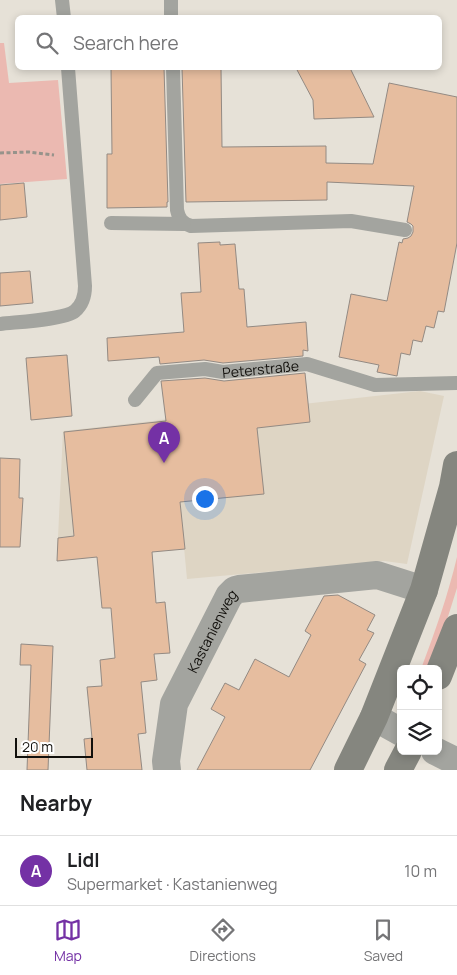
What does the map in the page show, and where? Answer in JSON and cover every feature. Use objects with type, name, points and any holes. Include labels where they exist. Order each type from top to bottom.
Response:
[{"type":"main road","points":[[348,770],[374,717],[424,590],[457,465]]},
{"type":"main road","points":[[442,666],[457,628]]},
{"type":"main road","points":[[398,770],[406,755]]},
{"type":"street","name":"Kastanienweg","points":[[167,770],[166,761],[174,704],[229,596],[235,590],[378,575],[424,590]]},
{"type":"street","points":[[374,717],[397,730]]},
{"type":"street","points":[[442,754],[457,762]]},
{"type":"lane","points":[[62,0],[64,15]]},
{"type":"lane","points":[[171,0],[171,15]]},
{"type":"lane","points":[[0,324],[65,316],[75,311],[82,302],[86,286],[68,70]]},
{"type":"lane","points":[[173,70],[177,210],[179,218],[184,224]]},
{"type":"lane","points":[[111,223],[184,224],[191,226],[351,221],[406,230]]},
{"type":"lane","name":"Peterstraße","points":[[135,400],[157,373],[205,369],[222,372],[307,364],[375,385],[457,383]]},
{"type":"path","points":[[0,152],[29,152],[75,157]]},
{"type":"shaded area","points":[[0,43],[4,43],[9,83],[58,80],[67,179],[0,184]]},
{"type":"shaded area","points":[[420,391],[444,396],[407,564],[384,561],[187,579],[182,526],[58,538],[63,431]]},
{"type":"shaded area","points":[[457,557],[457,588],[439,645],[431,665],[422,665],[441,613]]},
{"type":"building","points":[[111,70],[164,70],[167,207],[107,208],[107,154],[112,154]]},
{"type":"building","points":[[182,70],[221,70],[222,147],[326,146],[326,163],[373,164],[389,83],[457,97],[457,243],[444,312],[438,311],[434,328],[426,326],[422,342],[413,340],[410,355],[401,353],[397,376],[377,372],[379,365],[339,357],[351,294],[387,301],[399,242],[402,243],[403,239],[411,236],[413,232],[413,226],[407,222],[414,186],[327,182],[327,200],[186,202]]},
{"type":"building","points":[[297,70],[351,70],[374,117],[314,119],[313,100]]},
{"type":"building","points":[[24,183],[27,217],[0,220],[0,185]]},
{"type":"building","points":[[220,242],[220,245],[235,244],[239,289],[244,289],[247,327],[306,322],[308,351],[303,350],[303,356],[223,363],[204,360],[160,364],[159,357],[108,361],[107,338],[184,332],[181,293],[201,292],[198,243]]},
{"type":"building","points":[[30,271],[33,303],[0,306],[0,273]]},
{"type":"building","points":[[67,355],[72,416],[31,420],[26,358]]},
{"type":"building","points":[[305,373],[310,422],[257,428],[264,494],[180,502],[185,549],[152,552],[156,603],[165,602],[170,653],[154,654],[157,680],[141,682],[146,733],[138,734],[142,770],[87,770],[84,739],[92,738],[87,687],[102,686],[100,660],[115,658],[111,608],[102,608],[97,557],[57,561],[58,538],[74,536],[64,432],[166,421],[161,381],[205,378],[224,381]]},
{"type":"building","points":[[0,458],[20,459],[19,498],[23,498],[20,547],[0,547]]},
{"type":"building","points":[[338,595],[375,615],[367,630],[374,633],[359,660],[366,664],[310,770],[197,770],[225,717],[211,709],[225,683],[239,690],[255,659],[289,677],[311,635],[305,631],[324,596]]},
{"type":"building","points":[[21,644],[53,646],[48,770],[27,770],[31,665],[20,665]]},
{"type":"place","name":"Lidl","points":[[164,463]]}]
